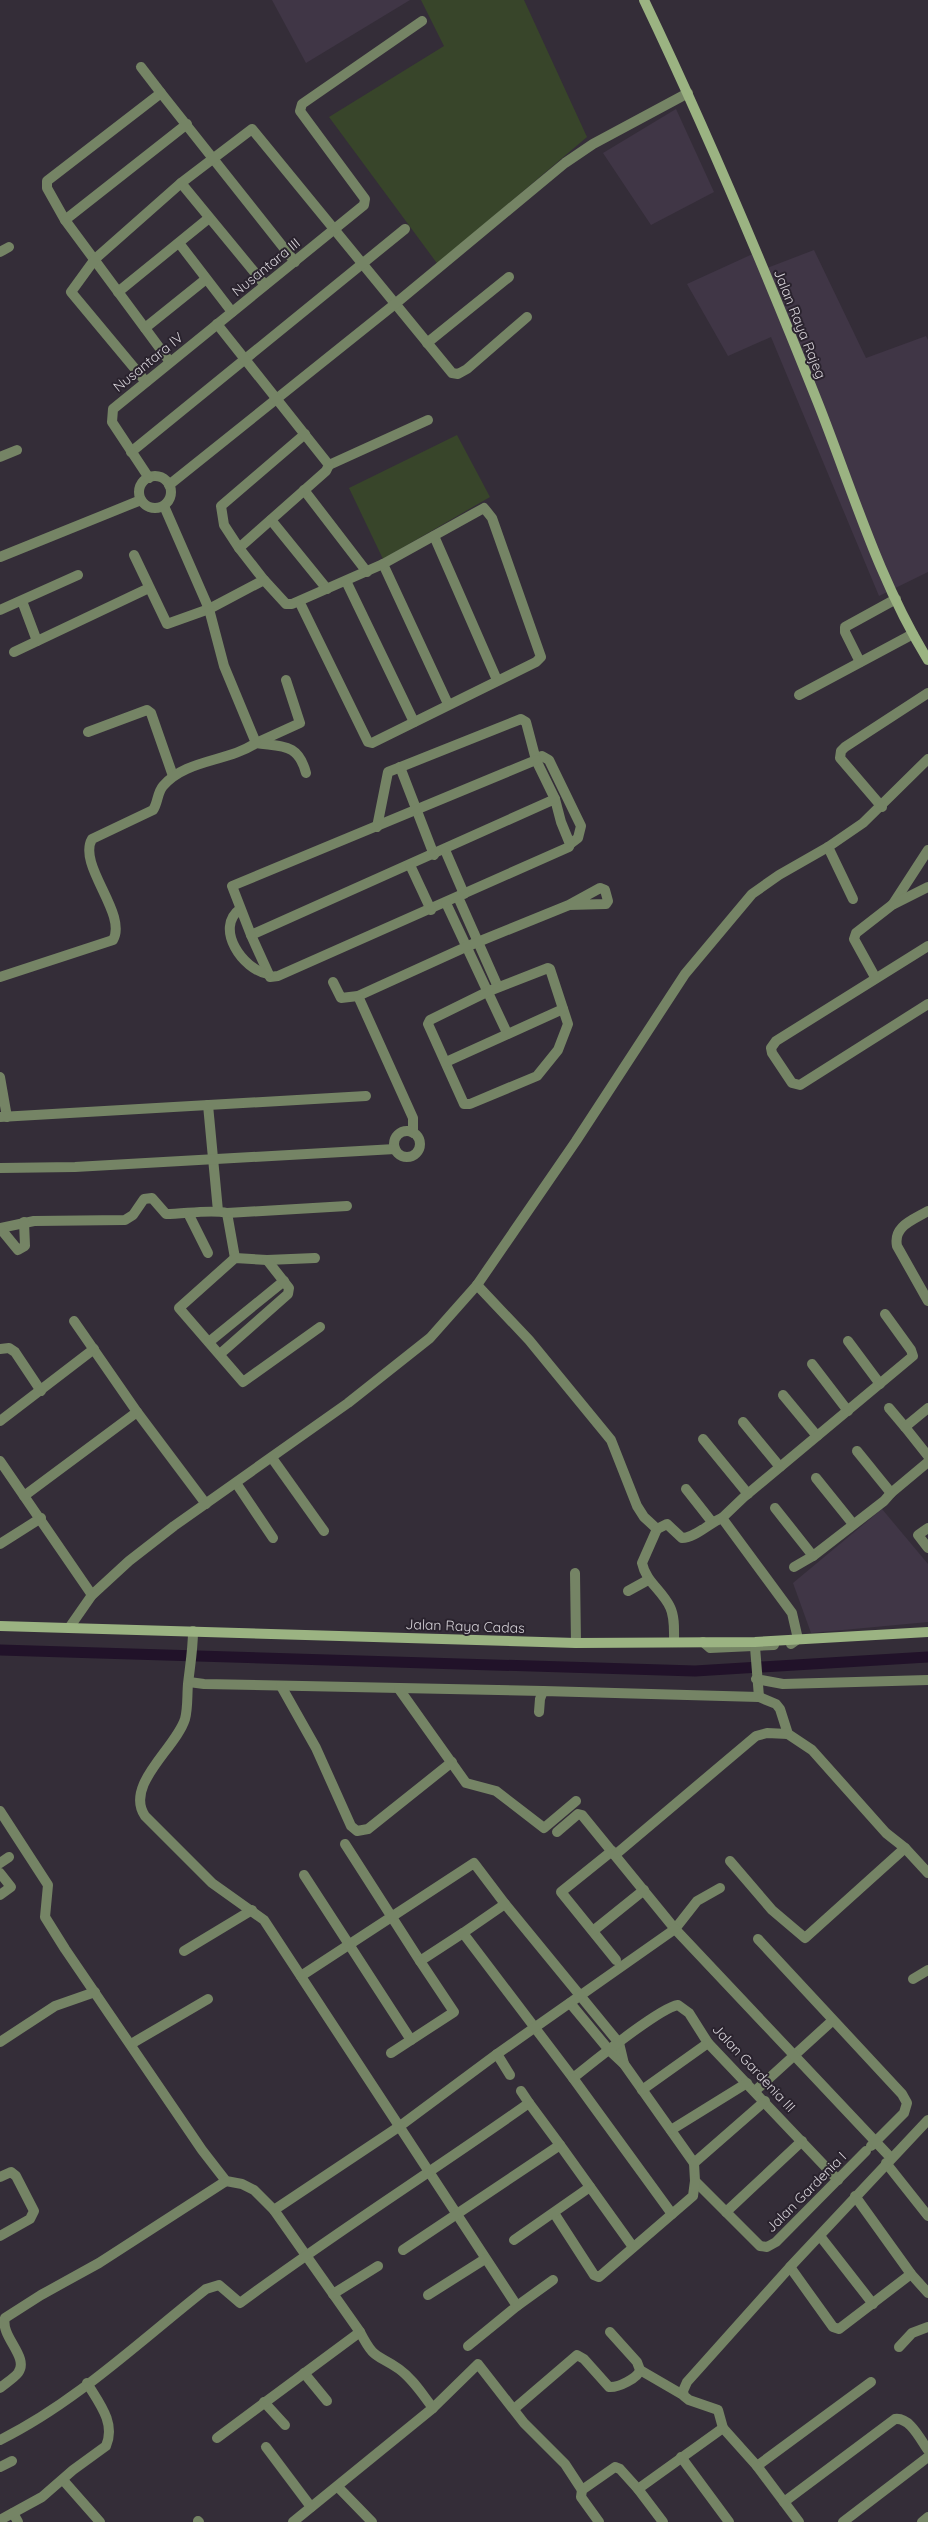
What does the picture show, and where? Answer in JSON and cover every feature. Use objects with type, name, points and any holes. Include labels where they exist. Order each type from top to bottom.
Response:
[{"type":"street","name":"Jalan Raya Rajeg","points":[[644,0],[688,92],[801,361],[868,538],[913,634],[928,660]]},
{"type":"street","name":"Nusantara III","points":[[217,324],[334,231],[366,202],[300,108],[302,104],[422,21]]},
{"type":"street","points":[[141,66],[295,262]]},
{"type":"street","points":[[169,485],[395,304],[565,162],[593,144],[688,92]]},
{"type":"street","points":[[161,93],[47,181],[47,188],[65,220],[170,362]]},
{"type":"street","points":[[65,220],[187,124]]},
{"type":"street","points":[[146,382],[71,292],[95,259],[181,183],[249,130],[255,130],[334,231],[452,373],[458,374],[467,369],[527,318]]},
{"type":"street","points":[[181,183],[265,285]]},
{"type":"street","points":[[118,292],[208,218]]},
{"type":"street","points":[[130,452],[363,265],[405,229]]},
{"type":"street","points":[[179,243],[232,312]]},
{"type":"street","points":[[427,343],[509,277]]},
{"type":"street","points":[[145,328],[206,279]]},
{"type":"street","points":[[217,324],[329,465]]},
{"type":"street","name":"Nusantara IV","points":[[149,478],[130,452],[112,422],[113,409],[217,324]]},
{"type":"street","points":[[239,548],[326,471],[329,465],[428,420]]},
{"type":"street","points":[[299,601],[366,740],[372,743],[536,662],[541,657],[488,510],[480,509],[367,572],[299,601],[286,604],[239,548],[224,525],[221,506],[305,434]]},
{"type":"street","points":[[0,457],[17,450]]},
{"type":"street","points":[[149,478],[160,478],[169,485],[171,493],[169,500],[164,506],[155,508],[147,506],[141,500],[140,487],[149,478]]},
{"type":"street","points":[[304,490],[367,572]]},
{"type":"street","points":[[0,557],[141,500]]},
{"type":"street","points":[[164,506],[209,609],[224,666],[256,743]]},
{"type":"street","points":[[271,520],[327,589]]},
{"type":"street","points":[[434,536],[497,680]]},
{"type":"street","points":[[134,554],[167,624],[209,609],[264,580]]},
{"type":"street","points":[[383,564],[448,704]]},
{"type":"street","points":[[0,610],[78,575]]},
{"type":"street","points":[[346,581],[414,722]]},
{"type":"street","points":[[14,652],[149,588]]},
{"type":"street","points":[[860,662],[845,632],[845,627],[896,599]]},
{"type":"street","points":[[22,601],[37,641]]},
{"type":"street","points":[[799,695],[913,634]]},
{"type":"street","points":[[0,977],[113,940],[116,927],[90,858],[89,845],[97,835],[153,810],[158,803],[161,787],[174,776],[196,766],[243,752],[256,743],[300,723],[286,680]]},
{"type":"street","points":[[882,807],[840,758],[840,754],[845,747],[928,693]]},
{"type":"street","points":[[88,732],[147,710],[150,713],[174,776]]},
{"type":"street","points":[[377,827],[388,772],[522,719],[526,722],[536,759],[555,799],[560,822],[570,844]]},
{"type":"street","points":[[256,743],[291,748],[298,753],[306,773]]},
{"type":"street","points":[[542,756],[549,760],[581,826],[578,838],[564,849],[431,910],[271,978],[251,935],[232,886],[418,811],[536,759],[542,756]]},
{"type":"street","points":[[69,1628],[92,1595],[159,1538],[348,1403],[430,1338],[477,1285],[576,1141],[685,974],[752,894],[779,875],[828,847],[882,807],[928,759]]},
{"type":"street","points":[[400,767],[434,855]]},
{"type":"street","points":[[251,935],[434,855],[555,799]]},
{"type":"street","points":[[828,847],[853,899]]},
{"type":"street","points":[[445,850],[479,942],[507,1033]]},
{"type":"street","points":[[892,905],[928,850]]},
{"type":"street","points":[[410,865],[431,910]]},
{"type":"street","points":[[875,977],[854,939],[860,928],[892,905],[928,888]]},
{"type":"street","points":[[446,903],[468,946],[494,989]]},
{"type":"street","points":[[333,982],[341,998],[358,996],[468,946],[570,905]]},
{"type":"street","points":[[240,909],[233,914],[229,922],[233,943],[242,958],[252,967],[268,974]]},
{"type":"street","points":[[928,946],[875,977],[773,1044],[772,1053],[792,1083],[800,1084],[928,1004]]},
{"type":"street","points":[[548,968],[550,969],[563,1009],[568,1028],[558,1050],[533,1079],[464,1104],[428,1024],[430,1020],[494,989],[548,968]]},
{"type":"street","points":[[358,996],[413,1118],[413,1133]]},
{"type":"street","points":[[446,1062],[563,1009]]},
{"type":"street","points":[[0,1077],[3,1117],[366,1096]]},
{"type":"street","points":[[208,1105],[214,1160],[223,1212],[235,1258]]},
{"type":"street","points":[[408,1131],[416,1136],[419,1145],[415,1154],[406,1157],[395,1149],[394,1144],[398,1135],[408,1131]]},
{"type":"street","points":[[0,1168],[214,1160],[395,1149]]},
{"type":"street","points":[[24,1222],[25,1246],[18,1250],[0,1228],[24,1222],[125,1220],[133,1215],[144,1199],[152,1198],[166,1214],[189,1215],[346,1206]]},
{"type":"street","points":[[928,1211],[899,1228],[895,1236],[897,1246],[928,1301]]},
{"type":"street","points":[[189,1215],[208,1253]]},
{"type":"street","points":[[315,1258],[267,1260],[235,1258],[179,1306],[179,1310],[242,1381],[245,1382],[320,1326]]},
{"type":"street","points":[[220,1354],[288,1294],[289,1288],[267,1260]]},
{"type":"street","points":[[918,1283],[928,1278]]},
{"type":"street","points":[[209,1342],[284,1282]]},
{"type":"street","points":[[477,1285],[529,1340],[611,1440],[637,1506],[644,1517],[657,1529]]},
{"type":"street","points":[[674,1642],[673,1617],[669,1605],[648,1580],[642,1560],[657,1529],[667,1524],[682,1538],[687,1538],[722,1518],[913,1356],[911,1350],[885,1314]]},
{"type":"street","points":[[74,1321],[137,1412],[206,1504]]},
{"type":"street","points":[[848,1341],[880,1384]]},
{"type":"street","points":[[0,1349],[9,1348],[15,1352],[41,1391]]},
{"type":"street","points":[[0,1420],[94,1350]]},
{"type":"street","points":[[812,1364],[848,1411]]},
{"type":"street","points":[[783,1395],[817,1436]]},
{"type":"street","points":[[889,1408],[928,1456]]},
{"type":"street","points":[[905,1427],[928,1408]]},
{"type":"street","points":[[24,1496],[137,1412]]},
{"type":"street","points":[[743,1422],[780,1467]]},
{"type":"street","points":[[703,1439],[748,1494]]},
{"type":"street","points":[[857,1451],[891,1493]]},
{"type":"street","points":[[272,1458],[324,1531]]},
{"type":"street","points":[[0,1461],[41,1518],[92,1595]]},
{"type":"street","points":[[794,1568],[813,1556],[884,1501],[928,1462]]},
{"type":"street","points":[[816,1478],[853,1524]]},
{"type":"street","points":[[236,1483],[273,1538]]},
{"type":"street","points":[[686,1489],[712,1522]]},
{"type":"street","points":[[776,1508],[813,1556]]},
{"type":"street","points":[[0,1544],[41,1518]]},
{"type":"street","points":[[704,1642],[710,1648],[755,1647],[790,1644],[798,1639],[792,1613],[722,1518]]},
{"type":"street","points":[[928,1528],[918,1535],[928,1548]]},
{"type":"street","points":[[575,1573],[576,1643]]},
{"type":"street","points":[[628,1591],[648,1580]]},
{"type":"street","name":"Jalan Raya Cadas","points":[[0,1626],[576,1643],[755,1642],[928,1632]]},
{"type":"street","points":[[193,1631],[186,1716],[182,1727],[142,1784],[140,1803],[145,1816],[212,1882],[264,1920],[400,2126],[456,2216],[517,2306]]},
{"type":"street","points":[[755,1647],[758,1697]]},
{"type":"street","points":[[756,1675],[783,1684],[928,1680]]},
{"type":"street","points":[[189,1676],[281,1686],[758,1697],[768,1700],[780,1709],[788,1734]]},
{"type":"street","points":[[281,1686],[316,1748],[351,1826],[357,1832],[368,1829],[452,1762]]},
{"type":"street","points":[[399,1689],[466,1784],[496,1791],[544,1828],[576,1800]]},
{"type":"street","points":[[539,1712],[543,1691]]},
{"type":"street","points":[[616,1960],[561,1892],[613,1853],[756,1736],[767,1733],[788,1734],[812,1750],[886,1833],[905,1848],[928,1873]]},
{"type":"street","points":[[0,1811],[48,1885],[45,1917],[202,2150],[226,2181],[242,2184],[254,2190],[274,2210],[375,2356],[408,2377],[433,2408]]},
{"type":"street","points":[[557,1832],[579,1814],[675,1929],[795,2057],[870,2146],[888,2160],[928,2216]]},
{"type":"street","points":[[345,1844],[454,2012],[392,2053]]},
{"type":"street","points":[[730,1861],[772,1910],[805,1938],[905,1848]]},
{"type":"street","points":[[0,1864],[8,1857]]},
{"type":"street","points":[[301,1976],[474,1863],[619,2043],[624,2064]]},
{"type":"street","points":[[0,1873],[11,1887],[0,1896]]},
{"type":"street","points":[[304,1875],[412,2040]]},
{"type":"street","points":[[274,2210],[400,2126],[497,2054],[675,1929],[697,1901],[720,1888]]},
{"type":"street","points":[[593,1931],[644,1890]]},
{"type":"street","points":[[420,1961],[506,1904]]},
{"type":"street","points":[[184,1951],[252,1910]]},
{"type":"street","points":[[463,1933],[536,2027],[672,2214]]},
{"type":"street","points":[[755,2091],[795,2057],[832,2021],[758,1939]]},
{"type":"street","points":[[913,1978],[928,1970]]},
{"type":"street","points":[[0,2042],[56,2006],[95,1992]]},
{"type":"street","points":[[131,2044],[208,1998]]},
{"type":"street","points":[[554,2213],[597,2277],[601,2276],[693,2196],[695,2181],[694,2163],[671,2130],[624,2064],[608,2050],[570,2002]]},
{"type":"street","name":"Jalan Gardenia III","points":[[619,2043],[672,2006],[678,2005],[688,2013],[708,2043],[765,2100],[838,2180]]},
{"type":"street","name":"Jalan Gardenia I","points":[[726,2212],[755,2243],[762,2246],[770,2246],[904,2114],[907,2103],[902,2094],[832,2021]]},
{"type":"street","points":[[573,2078],[619,2043]]},
{"type":"street","points":[[642,2090],[708,2043]]},
{"type":"street","points":[[497,2054],[510,2075]]},
{"type":"street","points":[[671,2130],[747,2083]]},
{"type":"street","points":[[521,2091],[633,2247]]},
{"type":"street","points":[[694,2163],[765,2100]]},
{"type":"street","points":[[0,2440],[24,2428],[87,2383],[206,2289],[219,2285],[240,2303],[306,2254],[430,2173],[529,2103]]},
{"type":"street","points":[[683,2395],[687,2382],[790,2267],[888,2160],[927,2124]]},
{"type":"street","points":[[695,2181],[726,2212],[802,2142]]},
{"type":"street","points":[[403,2250],[560,2145]]},
{"type":"street","points":[[0,2177],[8,2172],[14,2174],[34,2211],[30,2219],[0,2236]]},
{"type":"street","points":[[0,2388],[18,2374],[21,2368],[21,2360],[3,2329],[5,2318],[41,2295],[99,2264],[226,2181]]},
{"type":"street","points":[[514,2240],[590,2187]]},
{"type":"street","points":[[855,2196],[911,2274],[928,2293]]},
{"type":"street","points":[[820,2236],[873,2304]]},
{"type":"street","points":[[428,2295],[485,2259]]},
{"type":"street","points":[[333,2294],[378,2266]]},
{"type":"street","points":[[790,2267],[835,2328],[843,2328],[911,2274]]},
{"type":"street","points":[[468,2346],[517,2306],[553,2280]]},
{"type":"street","points":[[899,2347],[912,2333],[928,2327]]},
{"type":"street","points":[[218,2438],[360,2332]]},
{"type":"street","points":[[610,2332],[637,2362],[640,2370],[689,2400],[718,2410],[722,2428],[757,2466],[799,2522]]},
{"type":"street","points":[[514,2409],[573,2356],[577,2355],[584,2358],[609,2387],[621,2385],[638,2375],[640,2370]]},
{"type":"street","points":[[293,2522],[433,2408],[478,2364],[524,2423],[565,2464],[582,2490],[581,2497],[599,2522]]},
{"type":"street","points":[[304,2373],[327,2402]]},
{"type":"street","points":[[757,2466],[871,2382]]},
{"type":"street","points":[[0,2520],[15,2517],[106,2446],[110,2435],[106,2416],[87,2383]]},
{"type":"street","points":[[264,2402],[284,2425]]},
{"type":"street","points":[[784,2502],[895,2419],[902,2419],[908,2422],[928,2450]]},
{"type":"street","points":[[638,2489],[722,2428]]},
{"type":"street","points":[[266,2448],[312,2507]]},
{"type":"street","points":[[843,2522],[928,2456]]},
{"type":"street","points":[[681,2457],[729,2522]]},
{"type":"street","points":[[0,2467],[12,2461]]},
{"type":"street","points":[[582,2490],[614,2467],[620,2469],[663,2522]]},
{"type":"street","points":[[63,2480],[100,2522]]},
{"type":"street","points":[[338,2487],[372,2522]]},
{"type":"street","points":[[922,2522],[928,2517]]},
{"type":"shaded area","points":[[272,0],[410,0],[306,63]]},
{"type":"shaded area","points":[[676,109],[714,192],[651,225],[603,153]]},
{"type":"shaded area","points":[[814,250],[866,358],[926,336],[928,340],[928,572],[879,596],[771,337],[728,356],[687,284],[757,252],[767,268]]},
{"type":"shaded area","points":[[882,1509],[928,1564],[928,1622],[811,1633],[793,1583]]},
{"type":"green space","points":[[421,0],[524,0],[587,137],[489,220],[439,266],[329,117],[444,46]]},
{"type":"green space","points":[[457,435],[490,497],[383,559],[349,488]]},
{"type":"waterway","points":[[0,1650],[695,1671],[928,1657]]}]
